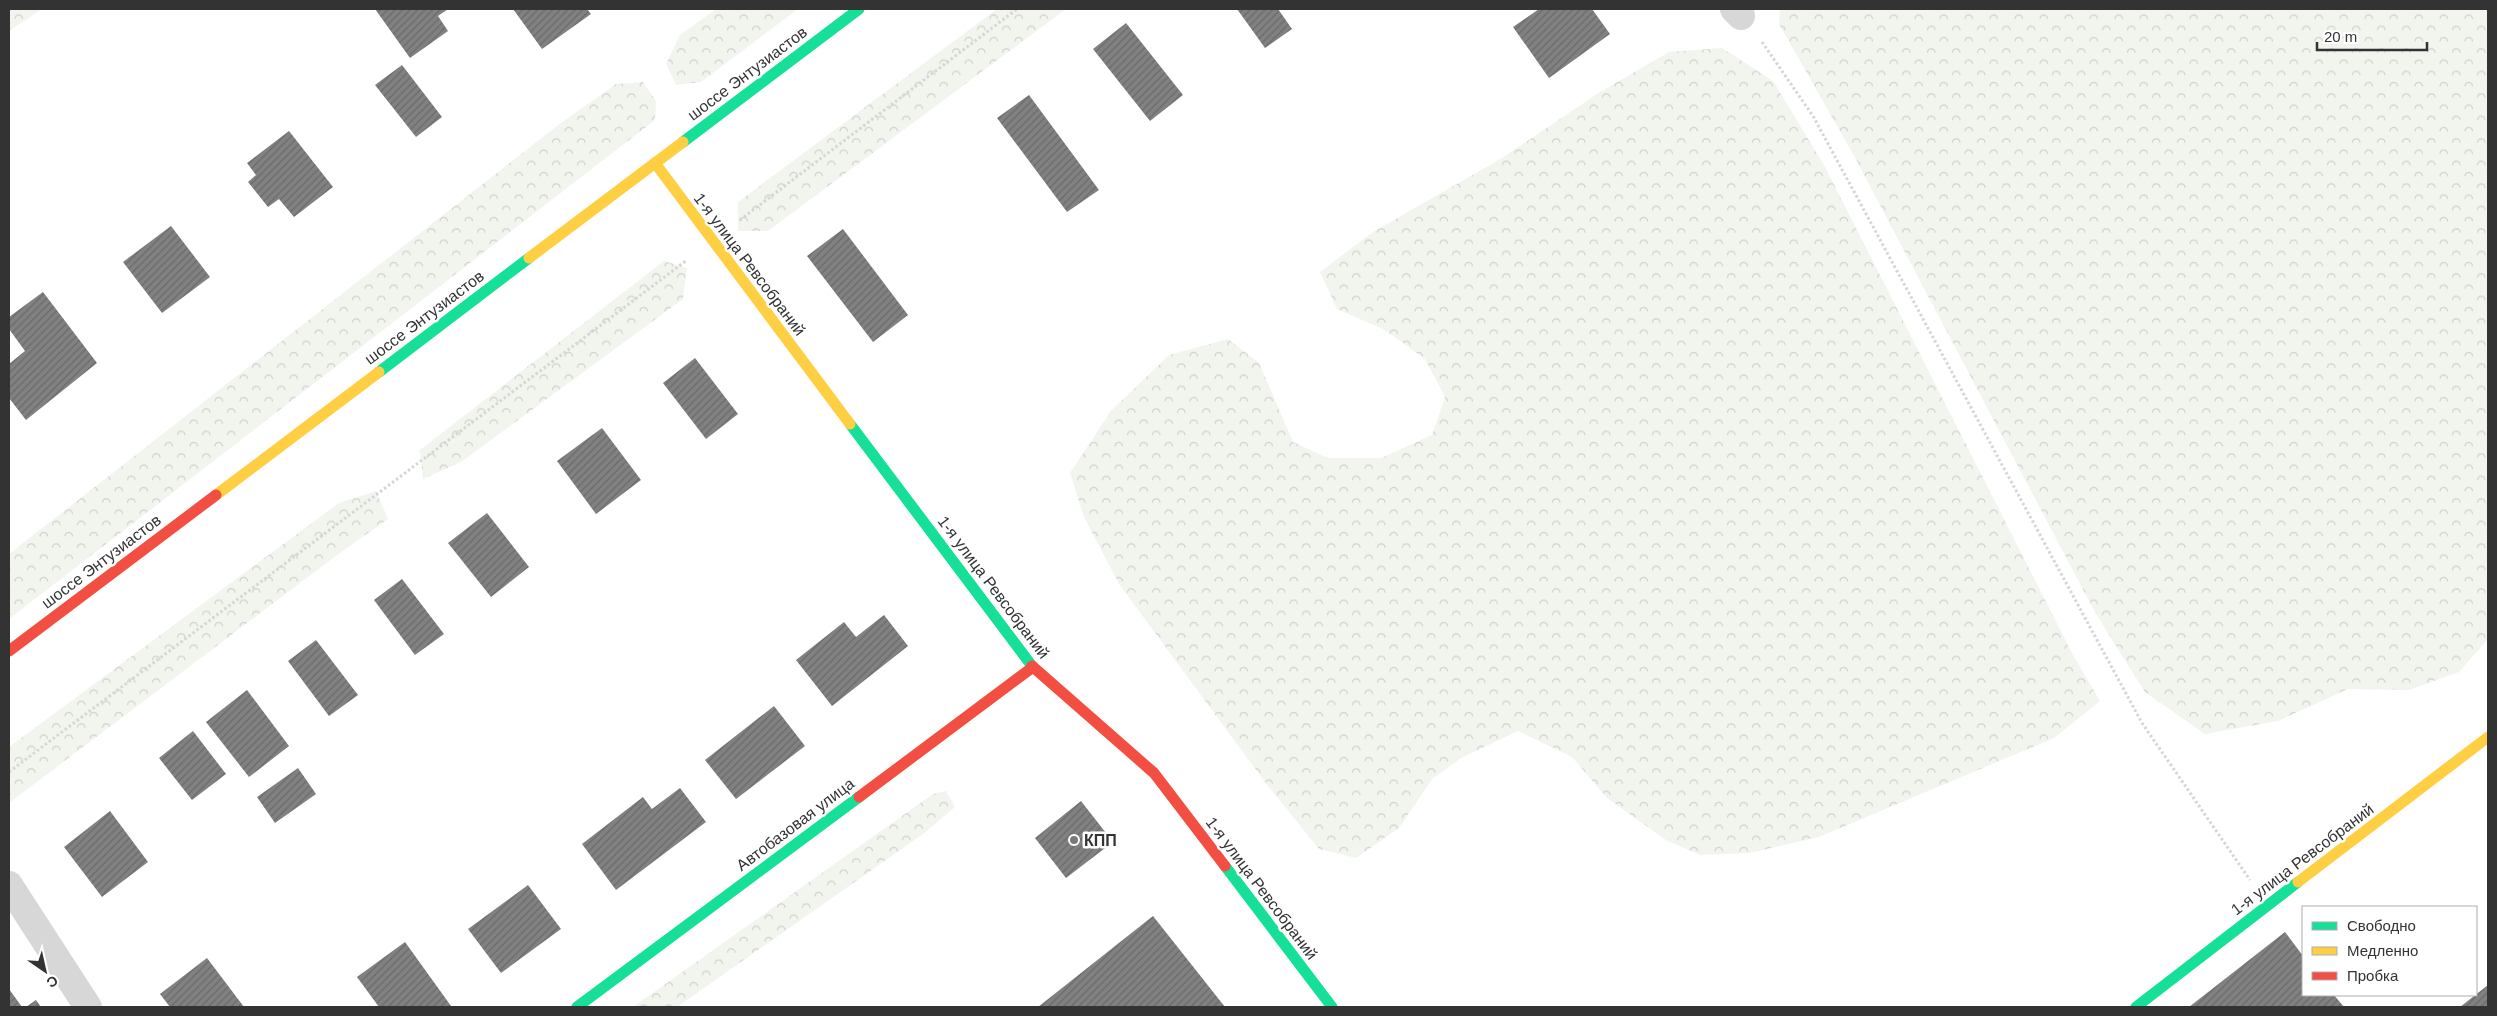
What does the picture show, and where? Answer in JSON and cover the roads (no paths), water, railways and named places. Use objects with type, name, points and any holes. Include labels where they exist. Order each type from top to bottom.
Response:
[{"type":"street","name":"шоссе Энтузиастов","points":[[9,651],[859,9]]},
{"type":"street","name":"1-я улица Ревсобраний","points":[[655,163],[1032,667],[1154,773],[1332,1007]]},
{"type":"street","name":"Автобазовая улица","points":[[577,1007],[1032,667]]},
{"type":"street","name":"1-я улица Ревсобраний","points":[[2136,1007],[2488,737]]},
{"type":"street","points":[[9,885],[88,1007]]},
{"type":"place","name":"КПП","points":[[1074,840]]}]
